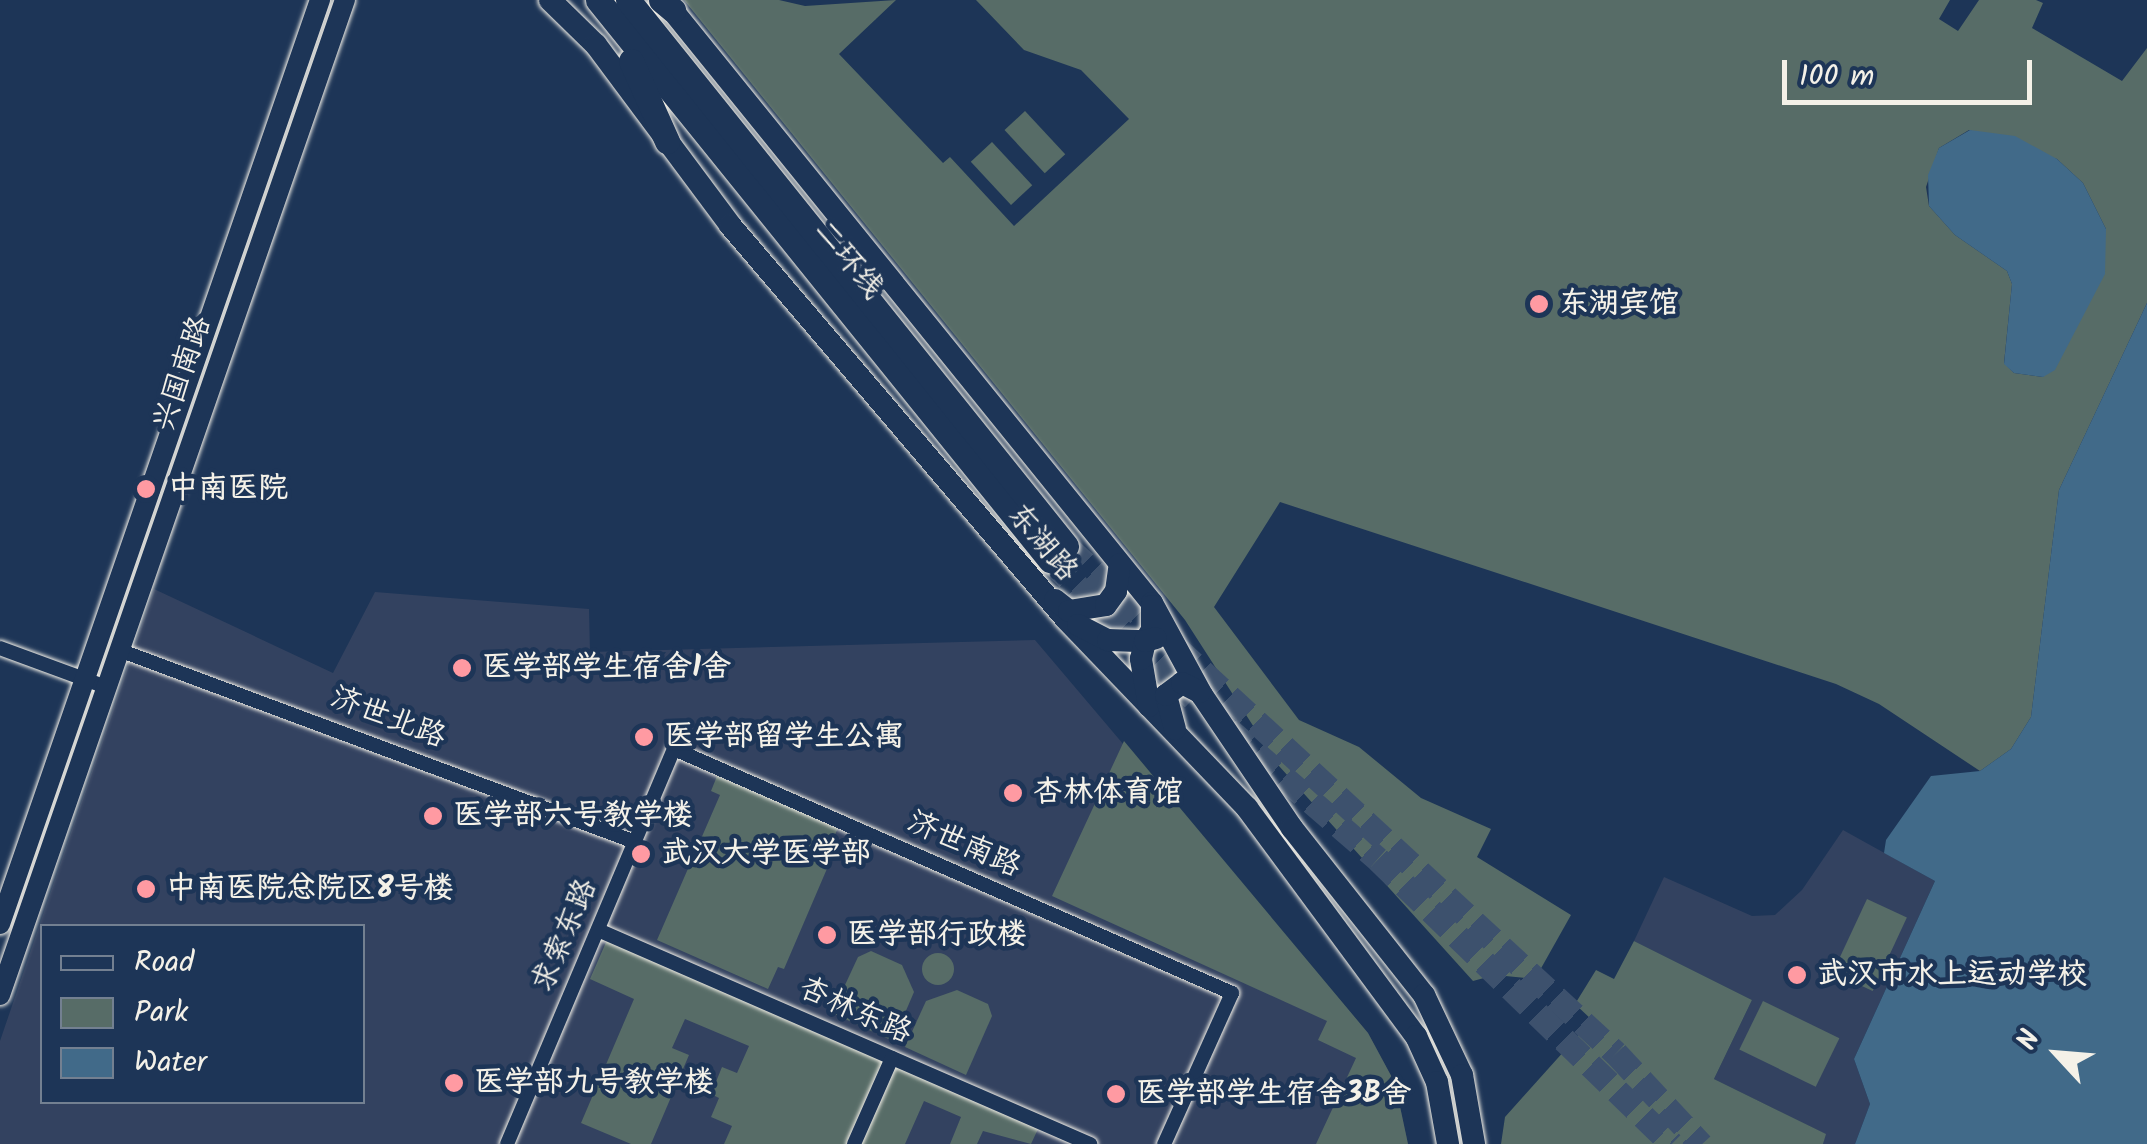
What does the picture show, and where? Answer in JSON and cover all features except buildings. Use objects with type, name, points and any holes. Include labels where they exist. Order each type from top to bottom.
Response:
[{"type":"highway","points":[[597,0],[646,86],[666,141]]},
{"type":"highway","name":"二环线","points":[[597,0],[1058,553],[628,0]]},
{"type":"main road","name":"兴国南路","points":[[0,994],[96,683],[320,0]]},
{"type":"main road","name":"兴国南路","points":[[0,924],[96,683],[119,650],[345,0]]},
{"type":"main road","name":"东湖路","points":[[550,0],[596,46],[730,225],[1066,619],[1247,808],[1406,1020],[1437,1082],[1448,1144]]},
{"type":"main road","name":"东湖路","points":[[666,3],[1152,603],[1200,692],[1292,828],[1424,994],[1462,1076],[1474,1144]]},
{"type":"main road","points":[[1036,583],[1068,611],[1088,612],[1106,605],[1116,592],[1120,564]]},
{"type":"main road","points":[[1149,708],[1144,642],[1152,630],[1152,603]]},
{"type":"main road","points":[[1066,619],[1108,640],[1174,643]]},
{"type":"main road","points":[[1180,741],[1166,695],[1182,684],[1200,692]]},
{"type":"street","points":[[0,648],[96,683]]},
{"type":"street","name":"济世北路","points":[[119,650],[634,842]]},
{"type":"street","name":"求索东路","points":[[507,1144],[674,748]]},
{"type":"street","name":"济世南路","points":[[674,748],[1232,992],[1164,1144]]},
{"type":"street","name":"杏林东路","points":[[598,930],[1090,1144]]},
{"type":"street","points":[[854,1144],[892,1058]]},
{"type":"shaded area","name":"武汉大学医学部","points":[[154,589],[333,673],[375,592],[589,609],[590,652],[1035,640],[1368,1033],[1395,1083],[1408,1144],[0,1144],[0,1041]]},
{"type":"shaded area","name":"武汉市水上运动学校","points":[[1843,830],[1935,881],[1854,1059],[1870,1104],[1855,1144],[1823,1144],[1825,1134],[1714,1079],[1752,1000],[1634,941],[1664,877],[1752,916],[1775,915],[1802,890]]},
{"type":"green space","name":"东湖宾馆","points":[[684,0],[779,0],[805,6],[896,0],[839,54],[943,163],[950,157],[1014,226],[1129,119],[1081,70],[1024,50],[976,0],[1950,0],[1939,19],[1958,31],[1979,0],[2036,0],[2043,3],[2032,28],[2122,81],[2147,48],[2147,303],[2059,490],[2031,717],[2011,749],[1980,771],[1879,704],[1836,684],[1280,502],[1214,607],[1299,720],[1359,747],[1421,798],[1491,829],[1477,857],[1571,915],[1535,979],[1495,975],[1473,981],[1279,766],[1185,620]],"holes":[[[1969,130],[2057,159],[2083,183],[2106,229],[2043,377],[2014,373],[2004,363],[2012,284],[2007,271],[1955,235],[1929,206],[1926,187],[1939,148]]]},
{"type":"green space","points":[[1025,111],[1065,154],[1045,173],[1005,130]]},
{"type":"green space","points":[[992,142],[1032,185],[1011,205],[971,162]]},
{"type":"green space","points":[[1124,741],[1368,1033],[1395,1083],[1408,1144],[1316,1144],[1356,1058],[1318,1040],[1327,1021],[1052,896]]},
{"type":"green space","points":[[717,776],[838,828],[823,861],[829,864],[784,969],[778,967],[768,989],[657,940],[720,795],[711,791]]},
{"type":"green space","points":[[1867,899],[1907,918],[1873,991],[1833,972]]},
{"type":"green space","points":[[607,940],[1038,1129],[1031,1144],[983,1131],[977,1144],[950,1144],[961,1117],[924,1101],[905,1144],[724,1144],[732,1126],[711,1117],[719,1098],[711,1094],[722,1067],[737,1073],[749,1046],[685,1019],[672,1048],[689,1055],[651,1144],[631,1144],[581,1123],[634,999],[590,979]]},
{"type":"green space","points":[[1634,941],[1752,1000],[1714,1079],[1826,1134],[1823,1144],[1501,1144],[1505,1117],[1592,1020],[1575,1004],[1596,970],[1614,979]]},
{"type":"green space","points":[[871,951],[902,965],[914,992],[893,1041],[832,1013],[858,957]]},
{"type":"green space","points":[[938,953],[950,957],[954,969],[950,981],[938,985],[926,981],[922,969],[926,957]]},
{"type":"green space","points":[[957,990],[988,1004],[992,1016],[966,1075],[905,1047],[926,1001]]},
{"type":"green space","points":[[1763,1001],[1839,1038],[1816,1087],[1739,1050]]},
{"type":"water","points":[[1970,130],[2015,136],[2057,159],[2083,183],[2106,229],[2105,274],[2055,370],[2043,377],[2014,373],[2004,364],[2012,284],[2007,271],[1955,235],[1929,206],[1928,175],[1939,148]]},
{"type":"water","points":[[2147,303],[2147,1144],[1855,1144],[1870,1104],[1854,1059],[1935,881],[1884,853],[1886,840],[1931,776],[1980,771],[2011,749],[2031,717],[2059,490]]},
{"type":"tunnel","points":[[1066,546],[1616,1053],[1701,1144]]},
{"type":"tunnel","points":[[1050,560],[1194,698]]},
{"type":"tunnel","points":[[1228,729],[1378,859],[1672,1144]]},
{"type":"place","name":"东湖宾馆","points":[[1539,304]]},
{"type":"place","name":"中南医院","points":[[146,489]]},
{"type":"place","name":"医学部学生宿舍1舍","points":[[462,668]]},
{"type":"place","name":"医学部留学生公寓","points":[[644,737]]},
{"type":"place","name":"杏林体育馆","points":[[1013,793]]},
{"type":"place","name":"医学部六号教学楼","points":[[433,816]]},
{"type":"place","name":"武汉大学医学部","points":[[641,854]]},
{"type":"place","name":"中南医院总院区8号楼","points":[[146,889]]},
{"type":"place","name":"医学部行政楼","points":[[827,935]]},
{"type":"place","name":"武汉市水上运动学校","points":[[1797,975]]},
{"type":"place","name":"医学部九号教学楼","points":[[454,1083]]},
{"type":"place","name":"医学部学生宿舍3B舍","points":[[1116,1094]]}]
